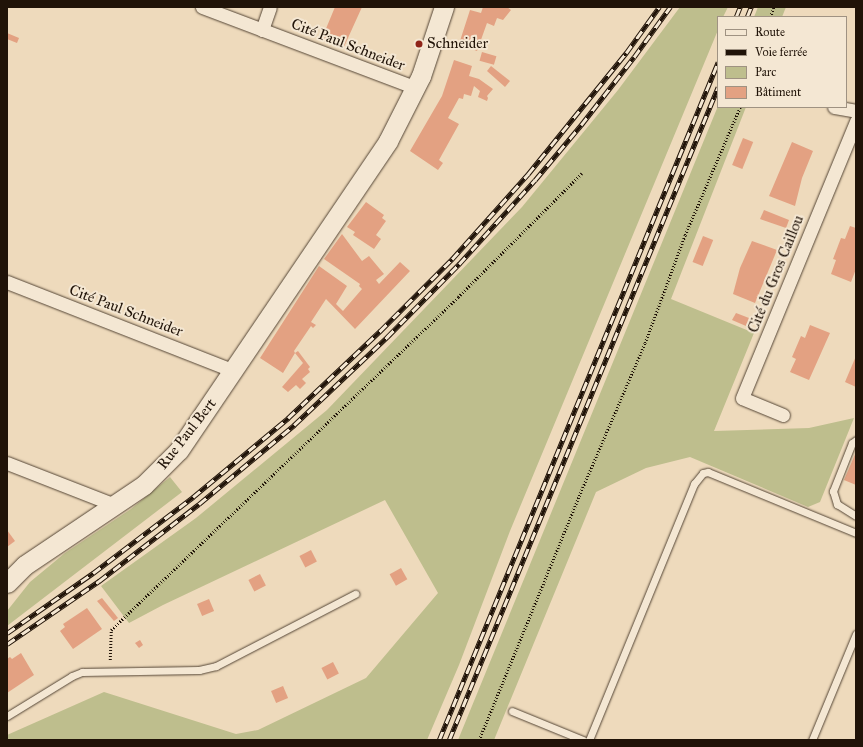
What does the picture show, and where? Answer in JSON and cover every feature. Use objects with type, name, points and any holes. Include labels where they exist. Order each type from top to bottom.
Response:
[{"type":"street","name":"Cité Paul Schneider","points":[[202,7],[416,88]]},
{"type":"street","points":[[262,30],[270,7]]},
{"type":"street","name":"Rue Paul Bert","points":[[7,583],[25,565],[144,486],[170,460],[190,434],[378,157],[416,88],[426,64],[444,7]]},
{"type":"street","points":[[840,108],[856,111]]},
{"type":"street","name":"Cité du Gros Caillou","points":[[783,415],[742,398],[856,121]]},
{"type":"street","name":"Cité Paul Schneider","points":[[7,282],[234,371]]},
{"type":"street","points":[[7,463],[115,506]]},
{"type":"lane","points":[[856,440],[852,443],[833,491],[837,504],[856,516]]},
{"type":"lane","points":[[589,740],[694,484],[702,473],[708,472],[856,533]]},
{"type":"lane","points":[[7,716],[72,676],[90,671],[190,670],[212,667],[355,594]]},
{"type":"lane","points":[[812,740],[856,634]]},
{"type":"lane","points":[[512,711],[584,740]]},
{"type":"path","points":[[479,740],[579,496],[645,343],[685,235],[740,108]]},
{"type":"path","points":[[110,671],[111,630],[458,297],[582,173]]},
{"type":"green space","points":[[680,7],[728,7],[724,16],[717,16],[717,32],[510,531],[459,665],[427,740],[7,740],[7,735],[104,692],[236,734],[258,730],[366,678],[438,593],[385,500],[163,605],[129,623],[101,586],[196,518],[327,410],[522,207],[618,90]]},
{"type":"green space","points":[[758,7],[786,7],[782,16],[754,16]]},
{"type":"green space","points":[[717,108],[746,108],[671,299],[754,333],[714,431],[809,428],[854,418],[820,502],[808,507],[690,457],[646,468],[596,492],[494,740],[458,740]]},
{"type":"green space","points":[[170,477],[182,492],[7,626],[7,611],[30,582],[65,553],[131,509]]},
{"type":"building","points":[[335,7],[362,7],[343,49],[323,41],[327,32],[325,31]]},
{"type":"building","points":[[483,7],[507,7],[511,10],[503,20],[497,18],[494,26],[487,23],[477,51],[459,44],[470,10],[481,13]]},
{"type":"building","points":[[7,33],[19,38],[17,43],[7,39]]},
{"type":"building","points":[[482,52],[496,56],[494,65],[480,61]]},
{"type":"building","points":[[454,60],[472,66],[469,76],[479,79],[493,89],[487,96],[487,101],[478,97],[480,91],[474,86],[471,96],[464,94],[463,99],[459,98],[448,118],[459,124],[439,160],[443,163],[438,170],[410,151],[442,96]]},
{"type":"building","points":[[491,66],[510,81],[505,87],[487,71]]},
{"type":"building","points":[[743,138],[753,142],[742,169],[732,165]]},
{"type":"building","points":[[792,142],[813,151],[802,178],[795,206],[769,196]]},
{"type":"building","points":[[366,202],[384,215],[382,218],[386,221],[376,235],[381,239],[374,249],[353,235],[355,232],[347,227]]},
{"type":"building","points":[[764,210],[789,220],[786,228],[760,219]]},
{"type":"building","points":[[850,226],[856,228],[856,269],[851,282],[831,274],[836,260],[833,259],[841,238],[845,239]]},
{"type":"building","points":[[342,234],[362,261],[369,256],[384,274],[376,280],[379,284],[400,262],[410,271],[355,329],[326,299],[311,322],[316,325],[313,328],[311,326],[294,351],[295,353],[283,373],[260,358],[319,266],[347,286],[336,304],[343,311],[362,289],[359,286],[360,284],[324,259]]},
{"type":"building","points":[[703,236],[713,240],[703,266],[693,262]]},
{"type":"building","points":[[752,241],[777,250],[755,303],[733,294],[740,268]]},
{"type":"building","points":[[736,313],[749,318],[746,326],[732,320]]},
{"type":"building","points":[[810,325],[830,333],[809,380],[790,372],[796,359],[792,357],[801,336],[805,338]]},
{"type":"building","points":[[298,351],[310,367],[308,369],[310,372],[302,379],[306,383],[300,389],[296,385],[288,392],[282,387],[303,363],[295,353]]},
{"type":"building","points":[[856,356],[856,387],[845,382]]},
{"type":"building","points":[[856,452],[856,485],[844,480]]},
{"type":"building","points":[[7,530],[15,541],[7,547]]},
{"type":"building","points":[[311,550],[317,562],[305,567],[299,556]]},
{"type":"building","points":[[401,568],[407,579],[396,586],[390,574]]},
{"type":"building","points":[[260,574],[266,586],[254,591],[248,580]]},
{"type":"building","points":[[102,598],[118,618],[114,621],[97,601]]},
{"type":"building","points":[[209,599],[214,611],[202,616],[197,604]]},
{"type":"building","points":[[87,608],[102,629],[73,649],[60,631],[65,627],[63,624]]},
{"type":"building","points":[[140,640],[143,645],[139,648],[135,643]]},
{"type":"building","points":[[21,653],[34,675],[7,693],[7,659],[10,657],[12,659]]},
{"type":"building","points":[[333,662],[339,674],[327,679],[321,668]]},
{"type":"building","points":[[283,686],[288,698],[276,703],[271,691]]},
{"type":"railway","points":[[7,633],[93,573],[193,497],[288,418],[380,331],[452,259],[528,174],[626,53],[659,7]]},
{"type":"railway","points":[[7,644],[99,581],[199,504],[294,425],[387,337],[459,264],[535,180],[581,125],[634,57],[670,7]]},
{"type":"railway","points":[[736,16],[740,7]]},
{"type":"railway","points":[[747,16],[751,7]]},
{"type":"railway","points":[[439,740],[717,64]]},
{"type":"railway","points":[[449,740],[717,89]]},
{"type":"place","name":"Schneider","points":[[419,44]]}]
